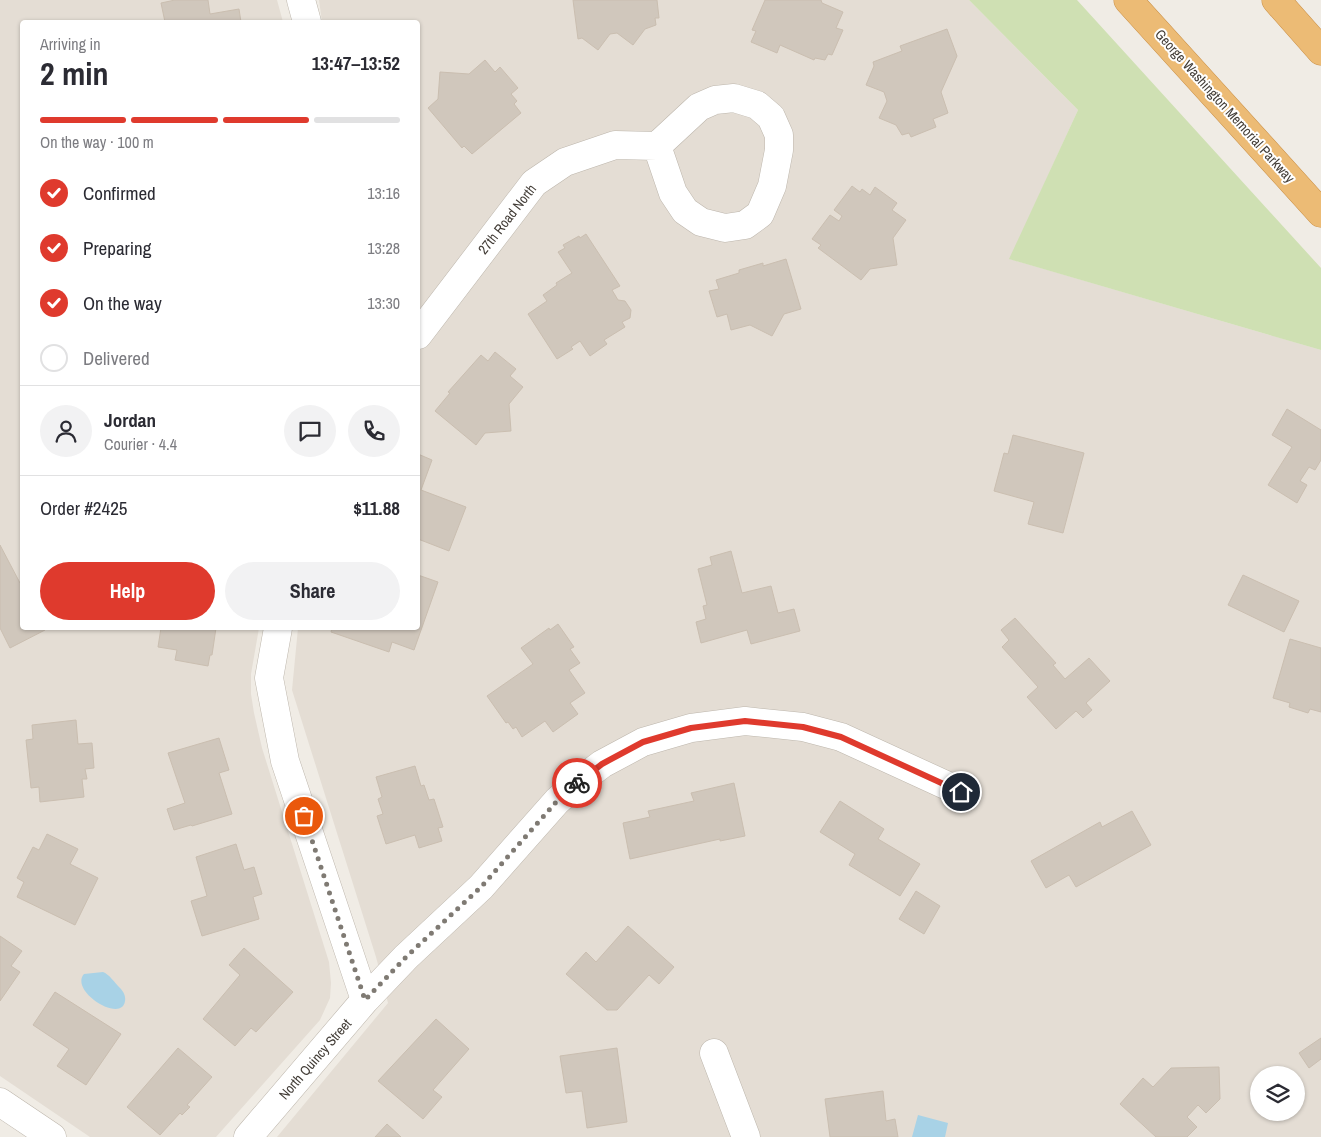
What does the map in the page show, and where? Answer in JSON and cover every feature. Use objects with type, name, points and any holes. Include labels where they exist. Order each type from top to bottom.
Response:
[{"type":"highway","name":"George Washington Memorial Parkway","points":[[1128,0],[1321,213]]},
{"type":"highway","points":[[1276,0],[1321,51]]},
{"type":"street","points":[[301,0],[306,20]]},
{"type":"street","points":[[734,98],[757,105],[771,117],[779,135],[780,150],[772,186],[760,214],[745,225],[725,228],[701,222],[685,212],[673,193],[656,146],[699,107],[715,100],[734,98]]},
{"type":"street","name":"27th Road North","points":[[420,332],[534,183],[564,162],[615,145],[656,146]]},
{"type":"street","points":[[278,630],[269,678],[285,761],[365,1000]]},
{"type":"street","name":"North Quincy Street","points":[[248,1137],[365,1000],[406,957],[481,887],[557,801],[602,764],[643,742],[691,728],[745,721],[803,727],[841,737],[961,792]]},
{"type":"street","points":[[714,1053],[746,1137]]},
{"type":"street","points":[[0,1102],[52,1137]]},
{"type":"shaded area","points":[[0,0],[277,0],[282,20],[20,20],[20,630],[259,630],[251,674],[251,694],[254,713],[262,748],[329,962],[330,998],[320,1020],[216,1137],[90,1137],[0,1076]]},
{"type":"shaded area","points":[[319,0],[969,0],[1078,110],[1010,259],[1321,350],[1321,1137],[277,1137],[388,1003],[376,957],[292,690],[298,630],[420,630],[420,20],[322,20]]},
{"type":"green space","points":[[969,0],[1077,0],[1321,268],[1321,350],[1009,259],[1078,110]]},
{"type":"water","points":[[103,972],[110,977],[125,995],[122,1007],[115,1009],[107,1007],[90,996],[84,989],[81,981],[84,974]]},
{"type":"water","points":[[918,1115],[948,1123],[945,1137],[912,1137]]},
{"type":"building","points":[[175,0],[208,0],[210,14],[239,9],[241,20],[165,20],[161,3]]},
{"type":"building","points":[[573,0],[657,0],[659,18],[655,18],[656,25],[645,29],[633,45],[617,33],[610,34],[598,50],[582,38],[578,39]]},
{"type":"building","points":[[765,0],[821,0],[822,3],[843,12],[836,28],[843,30],[832,55],[828,54],[825,60],[815,58],[814,60],[780,45],[777,53],[751,42],[756,31],[752,30]]},
{"type":"building","points":[[947,29],[957,56],[941,92],[948,113],[933,119],[936,127],[911,137],[909,133],[902,135],[896,125],[879,118],[887,101],[884,92],[866,85],[874,66],[873,62],[902,51],[900,46]]},
{"type":"building","points":[[485,60],[495,72],[500,67],[518,88],[511,94],[517,101],[514,104],[521,113],[472,154],[464,146],[462,148],[428,108],[438,99],[440,72],[469,74]]},
{"type":"building","points":[[852,186],[860,192],[862,189],[870,195],[875,187],[897,203],[892,210],[906,220],[893,238],[897,265],[870,269],[861,280],[818,248],[821,245],[812,239],[830,215],[839,221],[842,216],[834,210]]},
{"type":"building","points":[[586,234],[620,286],[612,290],[618,300],[625,301],[631,310],[630,318],[622,322],[625,327],[604,340],[607,344],[590,356],[580,341],[571,347],[573,349],[557,359],[528,314],[547,301],[543,295],[557,285],[556,283],[572,273],[558,252],[565,248],[563,245]]},
{"type":"building","points":[[786,259],[801,309],[784,314],[772,336],[750,325],[731,330],[727,314],[717,317],[709,291],[719,289],[716,280],[739,273],[739,270],[763,263],[763,266]]},
{"type":"building","points":[[495,352],[516,369],[510,376],[523,387],[509,404],[511,431],[485,433],[476,445],[435,411],[450,393],[448,392],[481,355],[488,361]]},
{"type":"building","points":[[1287,409],[1321,430],[1321,460],[1315,470],[1309,467],[1300,481],[1307,485],[1297,503],[1268,485],[1292,447],[1272,435]]},
{"type":"building","points":[[1013,435],[1084,453],[1063,533],[1028,524],[1034,502],[994,491],[1004,453],[1008,454]]},
{"type":"building","points":[[420,455],[432,460],[421,490],[466,507],[449,551],[420,540]]},
{"type":"building","points":[[0,545],[20,583],[20,630],[45,630],[10,648],[0,628]]},
{"type":"building","points":[[731,551],[742,593],[771,586],[778,613],[794,609],[800,631],[751,644],[747,630],[701,643],[696,622],[706,619],[703,606],[707,605],[698,569],[712,565],[710,557]]},
{"type":"building","points":[[1243,575],[1299,601],[1284,632],[1228,605]]},
{"type":"building","points":[[420,576],[438,582],[414,650],[392,642],[389,652],[331,632],[332,630],[420,630]]},
{"type":"building","points":[[1015,618],[1056,663],[1053,665],[1065,679],[1089,658],[1110,681],[1086,703],[1092,710],[1083,718],[1076,711],[1056,729],[1027,697],[1038,687],[1002,647],[1009,640],[1001,630]]},
{"type":"building","points":[[558,624],[574,647],[570,649],[580,663],[569,670],[585,693],[570,703],[578,714],[553,732],[545,721],[522,737],[516,727],[513,729],[508,722],[506,723],[487,696],[533,664],[521,648],[549,628],[550,630]]},
{"type":"building","points":[[161,630],[216,630],[212,655],[210,655],[208,666],[175,660],[177,650],[158,647]]},
{"type":"building","points":[[1290,639],[1321,648],[1321,712],[1310,709],[1308,713],[1289,707],[1290,703],[1273,698]]},
{"type":"building","points":[[76,720],[78,744],[92,743],[94,768],[85,769],[87,779],[82,779],[84,797],[40,802],[39,787],[31,788],[26,740],[33,739],[32,725]]},
{"type":"building","points":[[219,738],[229,770],[219,773],[232,814],[174,830],[167,809],[185,803],[168,753]]},
{"type":"building","points":[[415,766],[421,786],[424,785],[429,800],[434,799],[443,827],[438,828],[442,841],[419,848],[415,835],[386,844],[377,816],[383,814],[378,799],[382,797],[376,777]]},
{"type":"building","points":[[734,783],[745,836],[720,841],[720,839],[630,859],[623,823],[650,817],[648,811],[694,801],[691,793]]},
{"type":"building","points":[[840,801],[884,829],[878,839],[920,864],[900,896],[849,865],[855,854],[820,832]]},
{"type":"building","points":[[1132,811],[1151,845],[1076,887],[1069,875],[1046,888],[1031,861],[1100,822],[1102,827]]},
{"type":"building","points":[[47,834],[78,849],[70,864],[98,878],[75,925],[17,897],[24,882],[17,878],[33,847],[39,850]]},
{"type":"building","points":[[236,844],[244,870],[254,867],[262,894],[253,897],[259,919],[202,936],[191,901],[207,896],[196,857]]},
{"type":"building","points":[[916,891],[940,906],[924,934],[899,919]]},
{"type":"building","points":[[628,926],[674,967],[659,984],[649,975],[617,1010],[607,1010],[566,974],[586,952],[596,962]]},
{"type":"building","points":[[0,936],[22,951],[11,966],[20,972],[0,1001]]},
{"type":"building","points":[[244,948],[293,992],[256,1032],[251,1028],[235,1046],[203,1019],[240,975],[229,965]]},
{"type":"building","points":[[55,992],[121,1034],[86,1085],[57,1066],[69,1049],[33,1025]]},
{"type":"building","points":[[436,1019],[469,1049],[433,1090],[442,1097],[423,1119],[378,1081]]},
{"type":"building","points":[[1321,1038],[1321,1059],[1309,1068],[1299,1053]]},
{"type":"building","points":[[178,1048],[212,1077],[187,1105],[190,1107],[182,1115],[180,1113],[160,1135],[127,1107]]},
{"type":"building","points":[[617,1048],[627,1122],[587,1128],[582,1091],[566,1093],[560,1056]]},
{"type":"building","points":[[1219,1067],[1220,1099],[1206,1113],[1198,1105],[1187,1117],[1197,1127],[1187,1137],[1156,1137],[1120,1104],[1143,1078],[1153,1087],[1171,1068]]},
{"type":"building","points":[[883,1091],[886,1121],[895,1119],[898,1137],[830,1137],[825,1099]]},
{"type":"building","points":[[387,1124],[401,1137],[375,1137]]},
{"type":"way so far","points":[[304,816],[365,1000],[406,957],[481,887],[557,801],[577,783]]},
{"type":"route","points":[[577,783],[602,764],[643,742],[691,728],[745,721],[803,727],[841,737],[961,792]]}]
